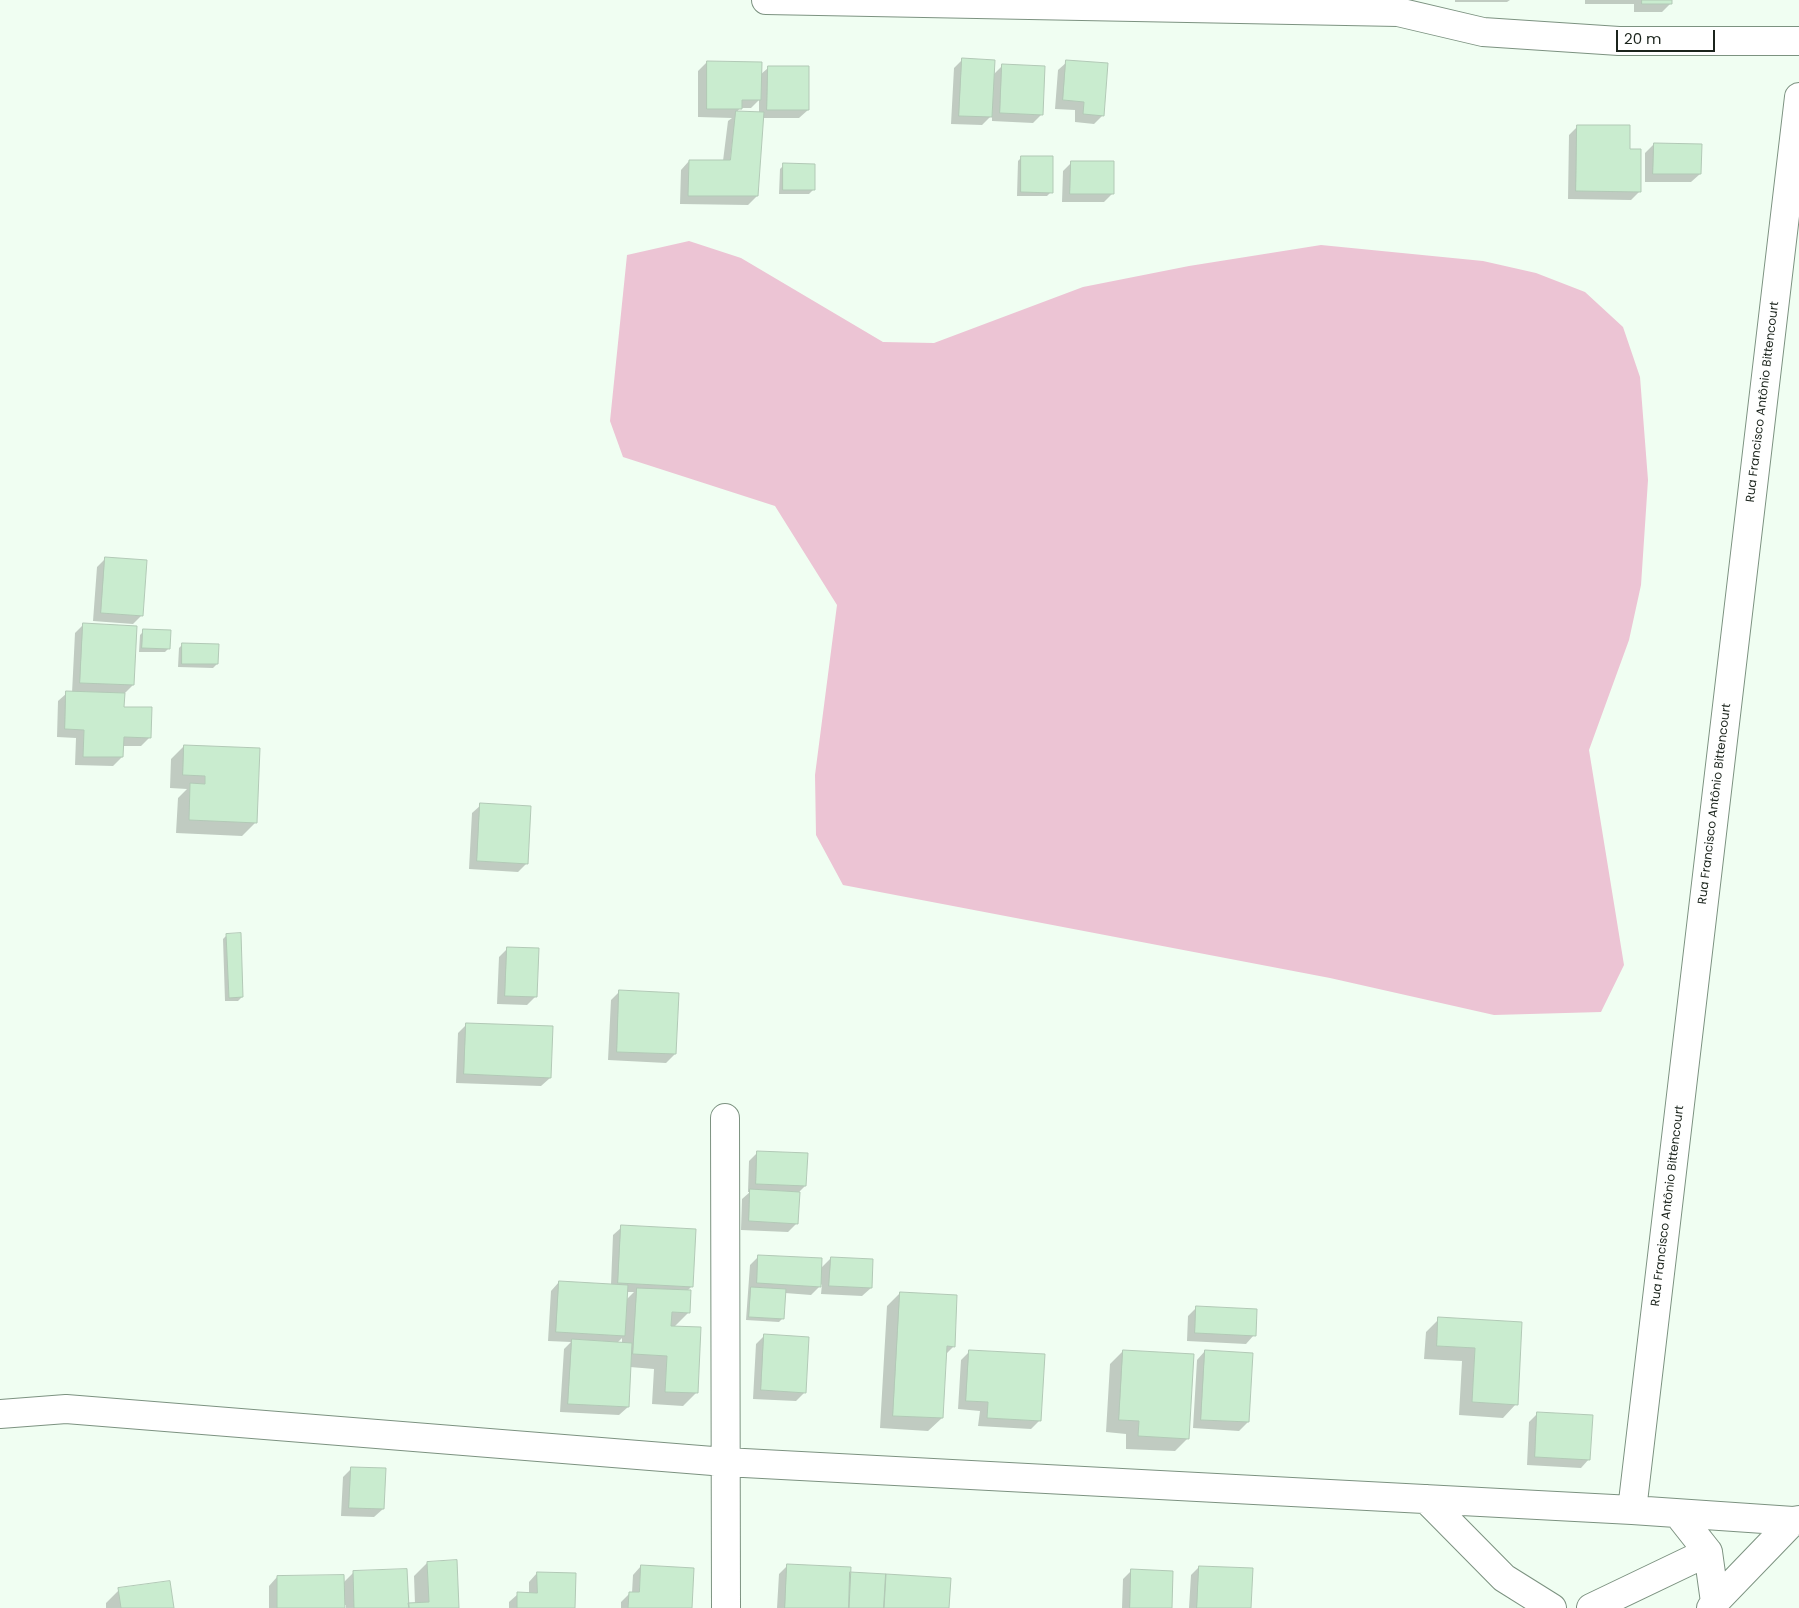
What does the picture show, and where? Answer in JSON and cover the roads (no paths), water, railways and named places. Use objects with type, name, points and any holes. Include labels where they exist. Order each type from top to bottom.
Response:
[{"type":"street","points":[[766,0],[1398,6],[1493,33],[1619,41],[1799,41]]},
{"type":"street","name":"Rua Francisco Antônio Bittencourt","points":[[1632,1510],[1799,97]]},
{"type":"street","points":[[725,1118],[726,1608]]},
{"type":"street","points":[[0,1414],[66,1410],[725,1462],[1632,1510],[1796,1521]]},
{"type":"street","points":[[1426,1499],[1504,1578],[1552,1608]]},
{"type":"street","points":[[1678,1514],[1708,1552],[1713,1605]]},
{"type":"street","points":[[1713,1605],[1796,1521]]},
{"type":"street","points":[[1591,1608],[1708,1552]]}]
